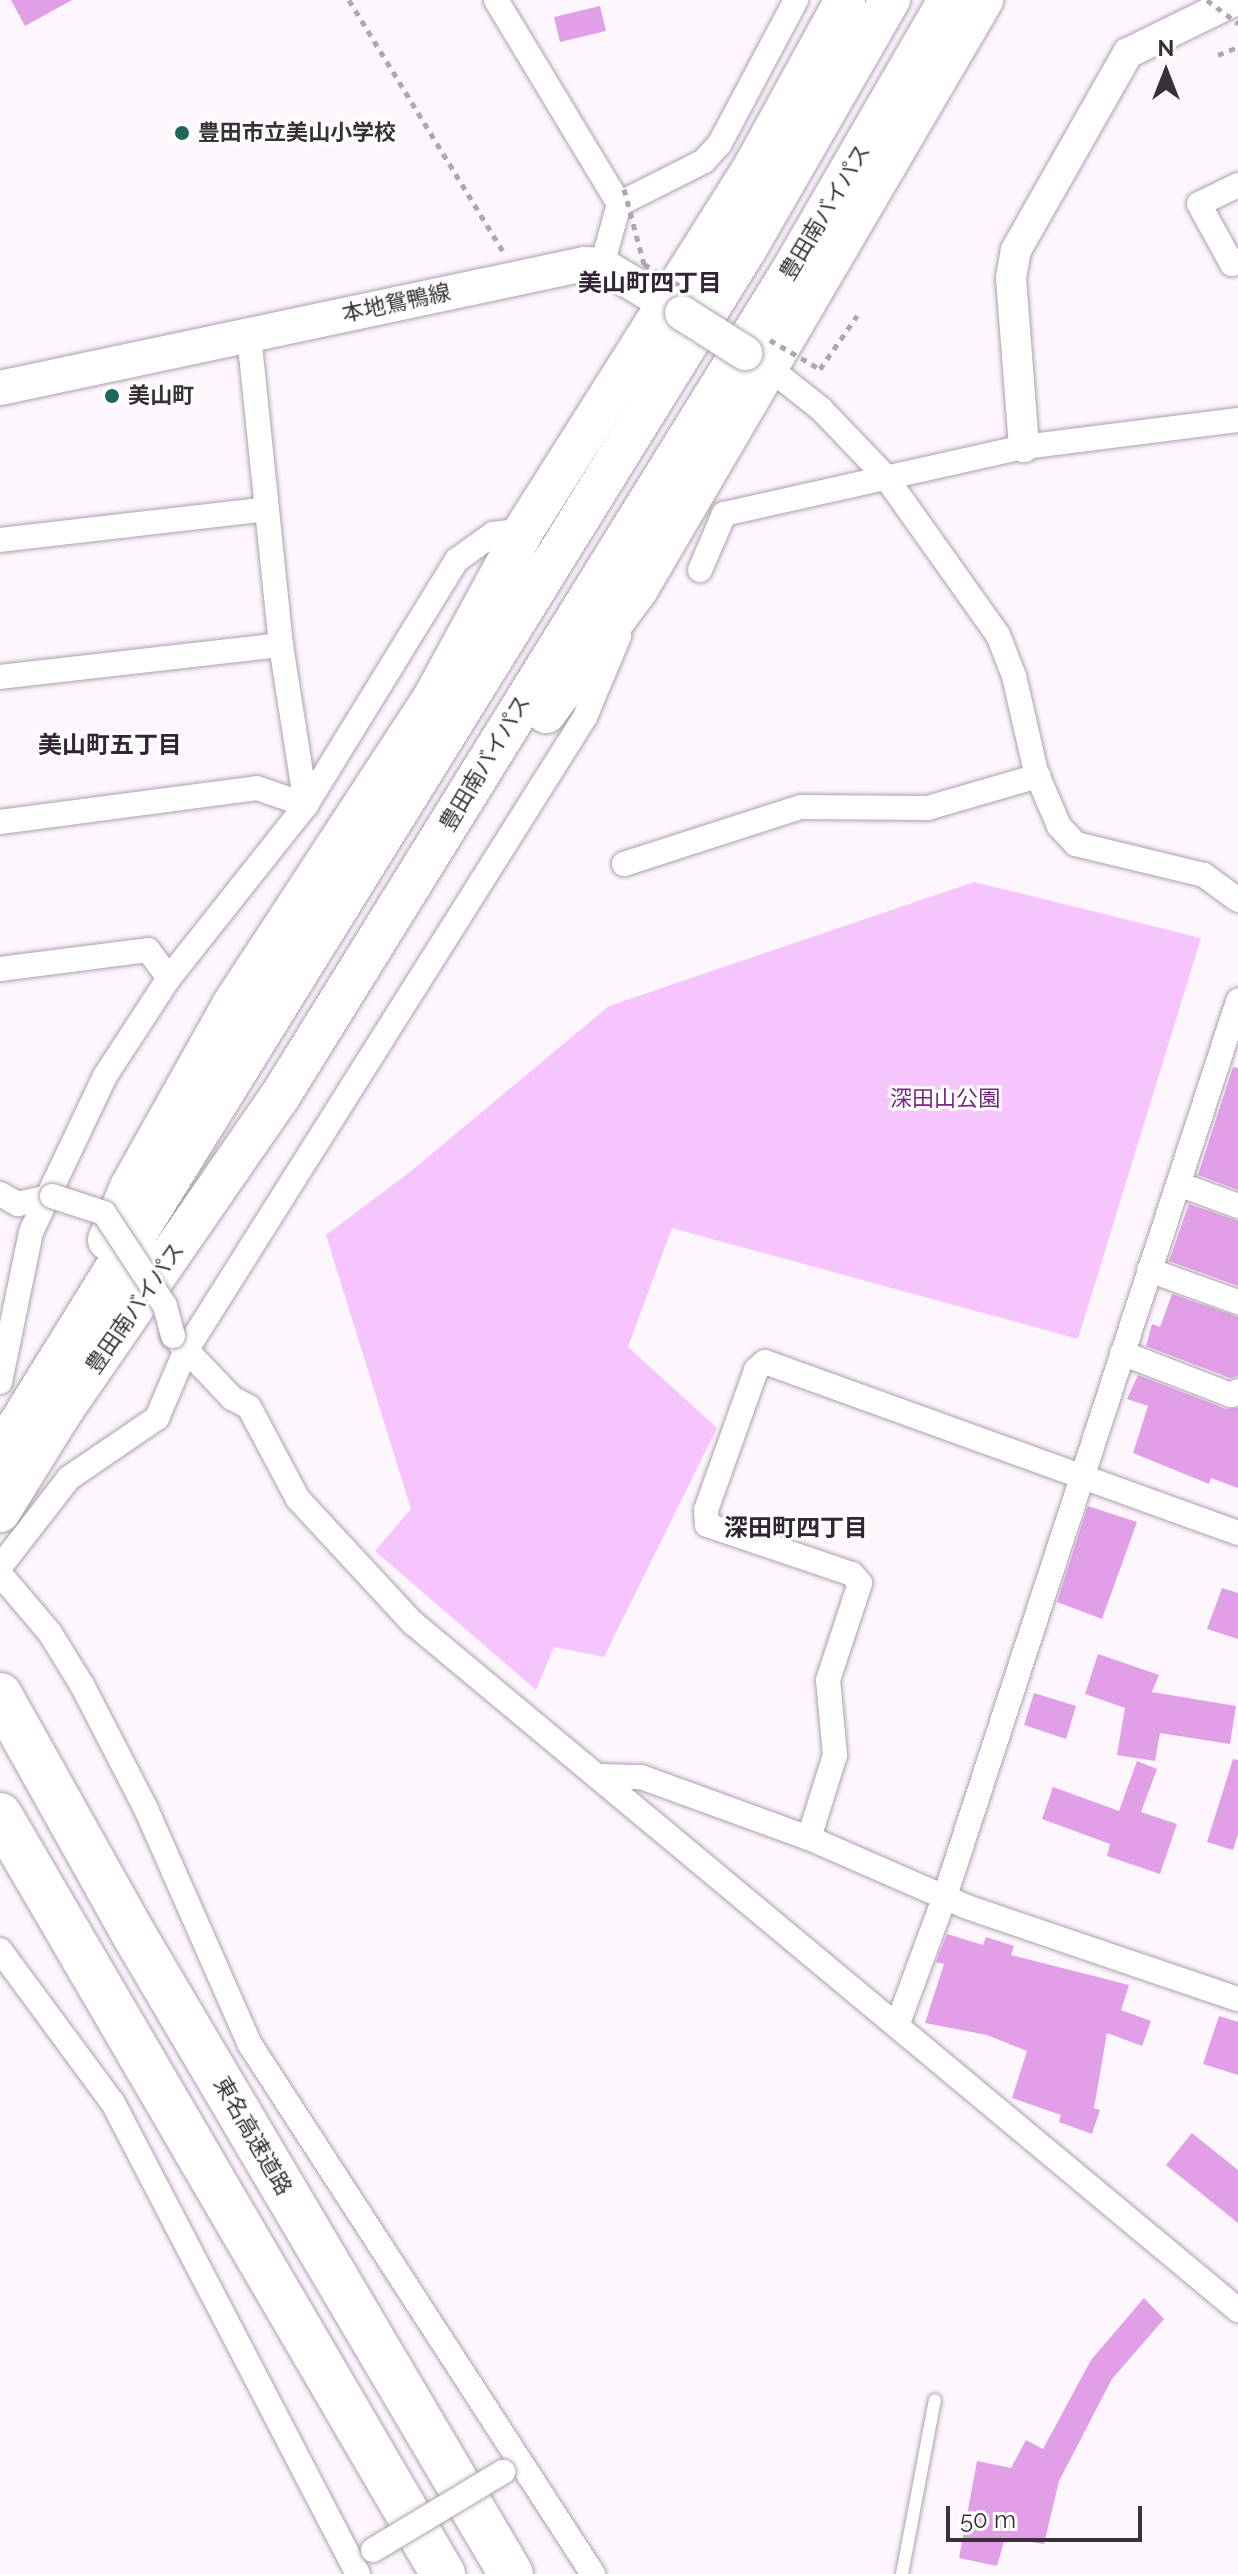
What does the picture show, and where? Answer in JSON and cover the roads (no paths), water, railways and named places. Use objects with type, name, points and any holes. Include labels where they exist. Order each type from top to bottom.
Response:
[{"type":"highway","points":[[62,1355],[137,1174],[232,1005],[434,696],[524,530],[674,308],[845,0]]},
{"type":"highway","name":"豊田南バイパス","points":[[0,1454],[746,250],[890,0]]},
{"type":"highway","name":"豊田南バイパス","points":[[0,1512],[287,1085],[790,273],[948,0]]},
{"type":"highway","points":[[140,1301],[209,1223],[389,967],[563,685],[638,589],[757,360],[983,0]]},
{"type":"highway","name":"東名高速道路","points":[[0,1695],[133,1933],[511,2574]]},
{"type":"highway","points":[[0,1815],[443,2574]]},
{"type":"main road","points":[[602,265],[757,360]]},
{"type":"main road","name":"本地鴛鴨線","points":[[0,388],[518,276],[602,265]]},
{"type":"street","points":[[496,0],[619,204],[602,265]]},
{"type":"street","points":[[619,204],[704,161],[720,143],[796,0]]},
{"type":"street","points":[[1024,447],[1011,278],[1016,250],[1128,53],[1236,0]]},
{"type":"street","points":[[1238,185],[1199,204],[1232,264],[1238,261]]},
{"type":"street","points":[[249,336],[281,645],[306,805]]},
{"type":"street","points":[[757,360],[821,409],[885,476],[998,635],[1014,676],[1048,806],[1076,844],[1204,875],[1238,900]]},
{"type":"street","points":[[700,570],[724,514],[1024,447],[1238,420]]},
{"type":"street","points":[[0,540],[266,509]]},
{"type":"street","points":[[0,1382],[31,1232],[52,1196],[105,1076],[169,978],[306,805],[457,560],[493,534],[524,530]]},
{"type":"street","points":[[0,1567],[69,1478],[157,1418],[179,1344],[585,717],[638,589]]},
{"type":"street","points":[[0,677],[281,645]]},
{"type":"street","points":[[624,864],[801,807],[928,808],[1038,776]]},
{"type":"street","points":[[0,822],[257,788],[306,805]]},
{"type":"street","points":[[0,969],[148,950],[169,978]]},
{"type":"street","points":[[898,2023],[946,1893],[1149,1270],[1228,1071],[1238,1001]]},
{"type":"street","points":[[1181,1185],[1238,1206]]},
{"type":"street","points":[[0,1194],[18,1204],[52,1196],[104,1213],[165,1306],[179,1344],[249,1407],[298,1499],[413,1623],[603,1776],[1238,2310]]},
{"type":"street","points":[[1149,1270],[1238,1302]]},
{"type":"street","points":[[1122,1353],[1231,1395],[1238,1391]]},
{"type":"street","points":[[809,1838],[835,1755],[828,1680],[860,1583],[852,1574],[707,1525],[706,1510],[756,1370],[765,1362],[1083,1480],[1238,1533]]},
{"type":"street","points":[[0,1574],[50,1633],[82,1685],[146,1809],[249,2043],[513,2466],[593,2574]]},
{"type":"street","points":[[603,1776],[641,1777],[809,1838],[946,1893],[967,1907],[1238,1999]]},
{"type":"street","points":[[0,1950],[113,2103],[354,2568],[373,2550],[513,2466]]},
{"type":"lane","points":[[902,2574],[935,2400]]},
{"type":"place","name":"豊田市立美山小学校","points":[[182,133]]},
{"type":"place","name":"美山町","points":[[112,396]]},
{"type":"district","name":"美山町四丁目","points":[[650,283]]},
{"type":"district","name":"美山町五丁目","points":[[110,745]]},
{"type":"district","name":"深田町四丁目","points":[[796,1528]]},
{"type":"park label","name":"深田山公園","points":[[945,1099]]}]
